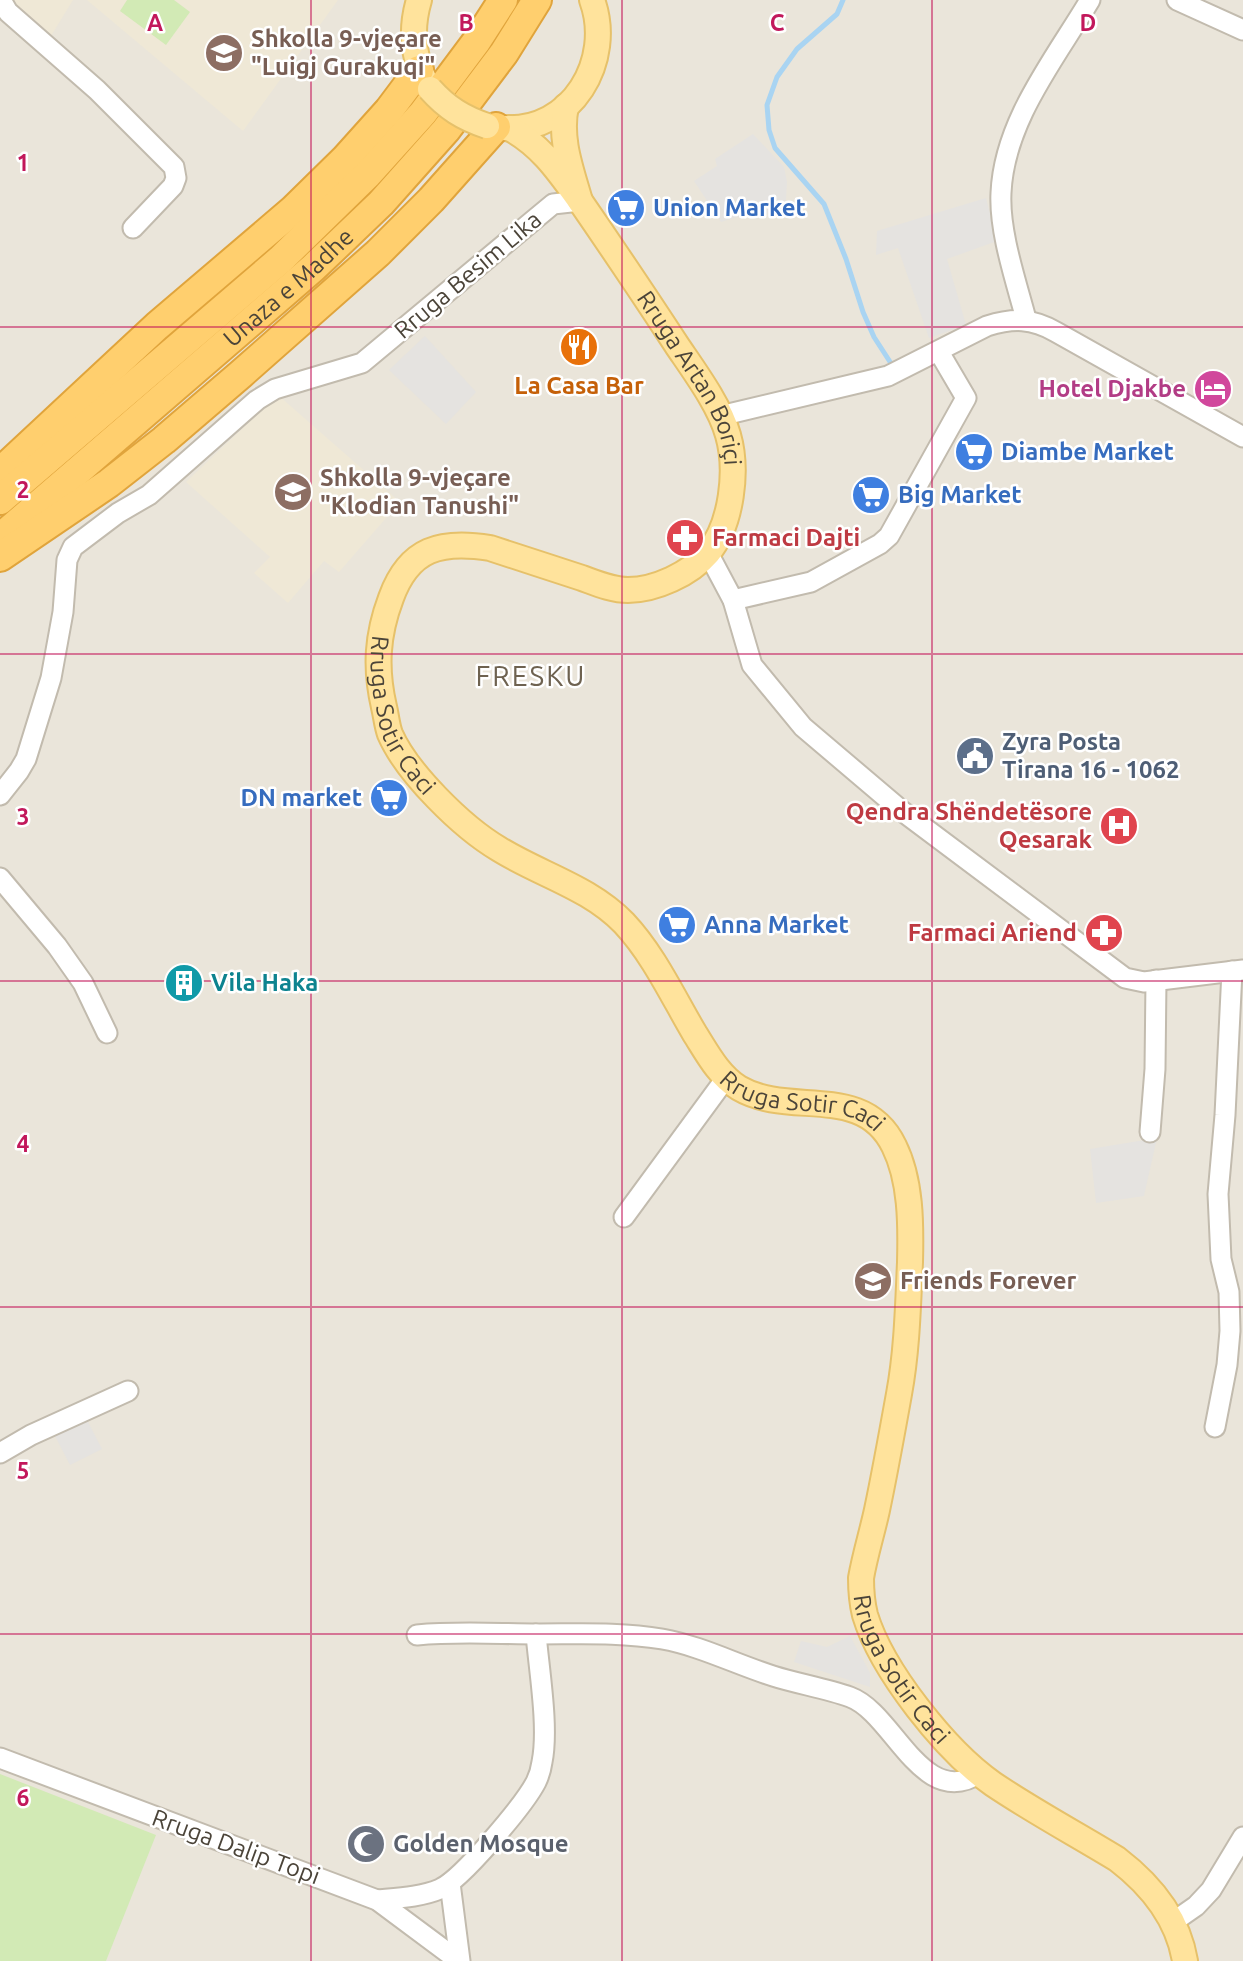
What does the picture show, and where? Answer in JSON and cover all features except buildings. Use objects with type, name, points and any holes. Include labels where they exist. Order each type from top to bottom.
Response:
[{"type":"highway","points":[[0,500],[280,260],[368,174],[423,113],[476,42],[503,0]]},
{"type":"highway","name":"Unaza e Madhe","points":[[0,538],[313,268],[381,203],[454,119],[505,53],[537,0]]},
{"type":"highway","points":[[0,472],[158,326],[293,210],[345,159],[389,110],[419,70]]},
{"type":"highway","points":[[0,558],[109,483],[232,382],[378,253],[431,200],[497,127]]},
{"type":"main road","name":"Rruga Artan Boriçi","points":[[418,0],[412,34],[419,70],[430,89],[445,106],[465,119],[526,137],[544,153],[586,209],[685,358],[720,416],[728,434],[732,455],[732,482],[722,527],[708,553]]},
{"type":"main road","points":[[497,127],[536,123],[550,117],[566,106],[586,83],[598,48],[599,29],[592,0]]},
{"type":"main road","name":"Rruga Artan Boriçi","points":[[566,106],[563,141],[586,209]]},
{"type":"main road","name":"Rruga Sotir Caci","points":[[708,553],[692,567],[668,580],[642,589],[628,590],[614,589],[491,548],[472,545],[441,547],[416,558],[398,577],[381,626],[377,653],[382,698],[390,733],[430,789],[482,838],[503,852],[582,891],[625,924],[652,960],[708,1055],[726,1078],[737,1087],[763,1097],[838,1106],[864,1113],[885,1130],[899,1155],[904,1172],[910,1224],[908,1311],[900,1392],[877,1511],[864,1560],[861,1596],[873,1633],[891,1668],[950,1745],[980,1773],[1133,1871],[1162,1903],[1179,1935],[1185,1961]]},
{"type":"street","points":[[1,0],[8,12],[97,90],[174,167],[176,178],[173,186],[133,228]]},
{"type":"street","points":[[1026,319],[1002,215],[1001,193],[1005,164],[1013,135],[1032,95],[1090,0]]},
{"type":"street","points":[[1177,0],[1243,30]]},
{"type":"street","name":"Rruga Besim Lika","points":[[0,795],[26,759],[51,678],[63,612],[67,560],[73,547],[118,513],[149,495],[257,400],[275,390],[362,363],[554,204],[586,209]]},
{"type":"street","points":[[720,416],[888,376],[987,326],[1004,320],[1026,319],[1056,331],[1243,437]]},
{"type":"street","points":[[733,600],[811,582],[880,544],[889,536],[966,398],[939,352]]},
{"type":"street","points":[[708,553],[733,600],[752,665],[785,707],[825,748],[913,819],[1125,978],[1135,981],[1156,980],[1237,971],[1218,1194],[1221,1259],[1229,1292],[1230,1331],[1227,1365],[1215,1427]]},
{"type":"street","points":[[0,878],[57,946],[83,983],[107,1033]]},
{"type":"street","points":[[1150,1132],[1155,1069],[1156,980]]},
{"type":"street","points":[[624,1217],[726,1078]]},
{"type":"street","points":[[0,1452],[128,1391]]},
{"type":"street","points":[[417,1636],[454,1632],[620,1634],[700,1647],[773,1676],[853,1698],[878,1718],[923,1769],[941,1779],[968,1781],[980,1773]]},
{"type":"street","points":[[377,1900],[424,1894],[450,1883],[509,1820],[538,1779],[543,1760],[544,1739],[536,1634]]},
{"type":"street","name":"Rruga Dalip Topi","points":[[0,1758],[377,1900],[459,1961]]},
{"type":"street","points":[[1172,1922],[1196,1906],[1211,1890],[1243,1837]]},
{"type":"street","points":[[450,1883],[459,1961]]},
{"type":"shaded area","points":[[0,0],[1243,0],[1243,1961],[0,1961]]},
{"type":"shaded area","points":[[5,0],[73,0],[51,36],[31,25]]},
{"type":"shaded area","name":"Shkolla 9-vjeçare \"Luigj Gurakuqi\"","points":[[87,0],[338,0],[243,131]]},
{"type":"shaded area","points":[[753,134],[784,167],[787,182],[785,217],[750,213],[721,222],[694,181],[717,166],[715,159]]},
{"type":"shaded area","points":[[986,198],[997,241],[947,259],[966,325],[929,338],[898,248],[876,255],[877,231]]},
{"type":"shaded area","points":[[425,336],[476,392],[446,424],[389,370]]},
{"type":"shaded area","name":"Shkolla 9-vjeçare \"Klodian Tanushi\"","points":[[278,395],[400,502],[339,572],[324,561],[288,603],[254,573],[270,557],[186,482]]},
{"type":"shaded area","points":[[1157,1138],[1144,1196],[1096,1203],[1090,1149]]},
{"type":"shaded area","points":[[87,1420],[102,1449],[70,1465],[55,1436]]},
{"type":"shaded area","points":[[850,1636],[870,1673],[870,1687],[794,1662],[801,1641],[827,1647]]},
{"type":"green space","points":[[127,0],[174,0],[190,12],[166,45],[120,11]]},
{"type":"green space","points":[[0,1774],[156,1835],[106,1961],[0,1961]]},
{"type":"waterway","points":[[843,0],[837,14],[797,49],[777,77],[767,105],[769,130],[775,148],[824,204],[863,312],[874,337],[894,368]]},
{"type":"place","name":"Shkolla 9-vjeçare \"Luigj Gurakuqi\"","points":[[224,53]]},
{"type":"place","name":"Union Market","points":[[626,208]]},
{"type":"place","name":"La Casa Bar","points":[[579,347]]},
{"type":"place","name":"Hotel Djakbe","points":[[1213,389]]},
{"type":"place","name":"Diambe Market","points":[[974,452]]},
{"type":"place","name":"Shkolla 9-vjeçare \"Klodian Tanushi\"","points":[[293,492]]},
{"type":"place","name":"Big Market","points":[[871,495]]},
{"type":"place","name":"Farmaci Dajti","points":[[685,538]]},
{"type":"place","name":"Zyra Posta Tirana 16 - 1062","points":[[975,756]]},
{"type":"place","name":"DN market","points":[[389,798]]},
{"type":"place","name":"Qendra Shëndetësore Qesarak","points":[[1119,826]]},
{"type":"place","name":"Anna Market","points":[[677,925]]},
{"type":"place","name":"Farmaci Ariend","points":[[1104,933]]},
{"type":"place","name":"Vila Haka","points":[[184,983]]},
{"type":"place","name":"Friends Forever","points":[[873,1281]]},
{"type":"place","name":"Golden Mosque","points":[[366,1844]]},
{"type":"district","name":"FRESKU","points":[[531,676]]}]
